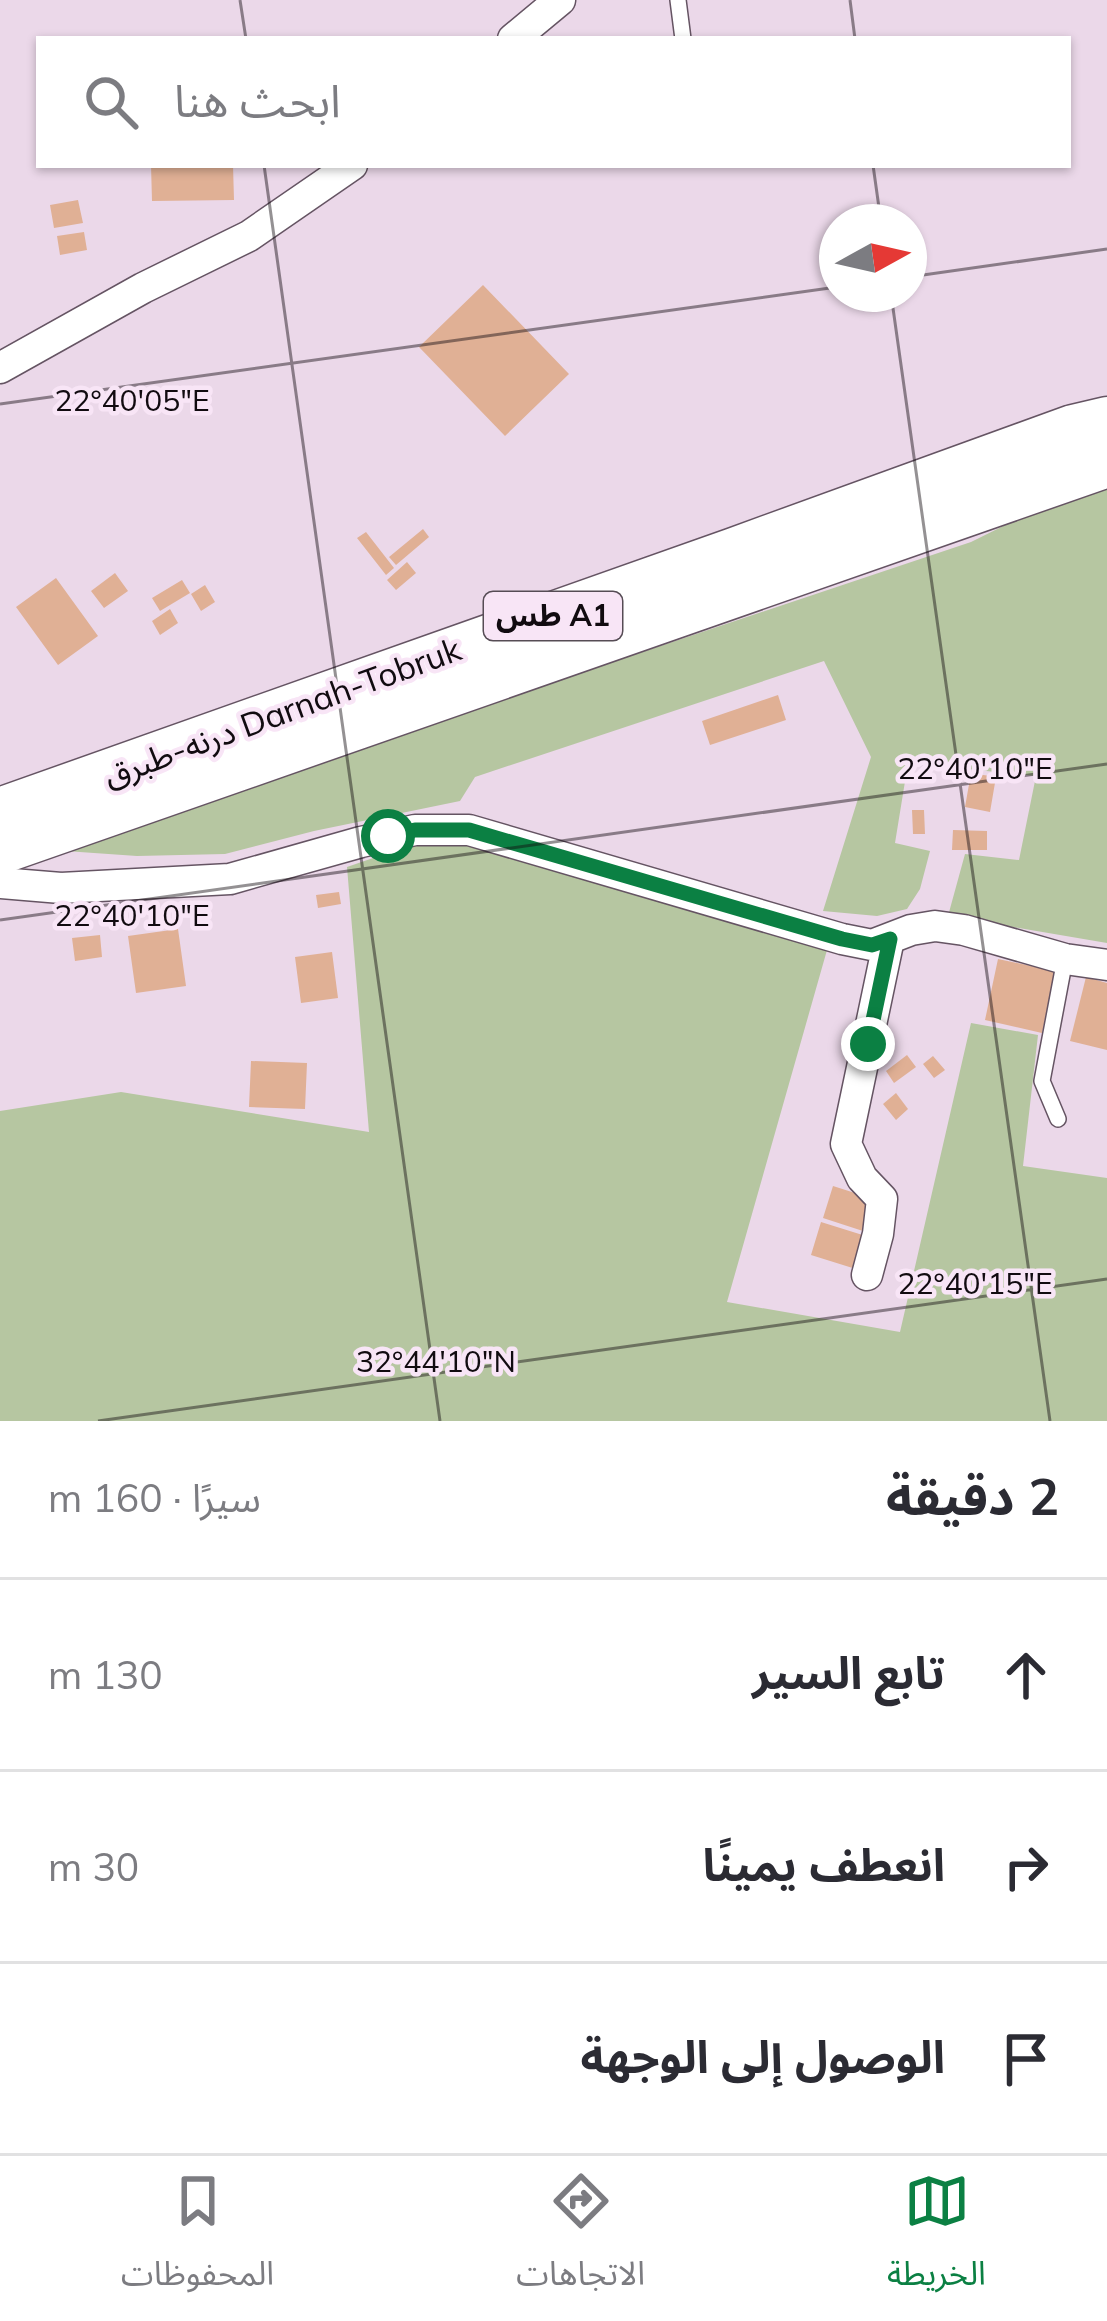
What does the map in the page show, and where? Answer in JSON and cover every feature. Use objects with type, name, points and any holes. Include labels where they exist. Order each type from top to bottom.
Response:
[{"type":"highway","name":"درنه-طبرق Darnah-Tobruk","points":[[0,812],[1073,429],[1107,422]]},
{"type":"highway","name":"درنه-طبرق Darnah-Tobruk","points":[[0,850],[1107,464]]},
{"type":"street","points":[[517,36],[560,0]]},
{"type":"street","points":[[0,368],[248,236],[348,168]]},
{"type":"street","points":[[0,883],[61,888],[230,879],[415,830],[469,830],[842,939],[872,945],[935,926],[1107,965]]},
{"type":"street","points":[[867,1275],[882,1199],[862,1178],[846,1144],[890,939]]},
{"type":"lane","points":[[678,0],[683,36]]},
{"type":"lane","points":[[1058,1119],[1042,1081],[1065,958]]},
{"type":"green space","points":[[1107,478],[1107,943],[948,916],[965,854],[1019,860],[1036,776],[908,763],[895,843],[930,851],[920,889],[907,909],[877,916],[823,911],[871,757],[824,661],[475,777],[460,801],[225,854],[137,856],[51,850],[971,542]]},
{"type":"green space","points":[[455,840],[829,943],[727,1302],[900,1332],[971,1023],[1038,1035],[1023,1166],[1107,1178],[1107,1421],[0,1421],[0,1111],[121,1092],[369,1132],[347,867],[408,846]]},
{"type":"building","points":[[151,168],[233,168],[234,200],[152,201]]},
{"type":"building","points":[[78,200],[83,223],[54,228],[50,205]]},
{"type":"building","points":[[84,232],[87,250],[60,255],[57,236]]},
{"type":"building","points":[[483,285],[569,374],[505,436],[419,347]]},
{"type":"building","points":[[423,529],[429,537],[396,565],[389,557]]},
{"type":"building","points":[[366,532],[394,568],[386,575],[357,538]]},
{"type":"building","points":[[407,562],[416,573],[396,590],[387,580]]},
{"type":"building","points":[[115,573],[128,591],[104,608],[91,591]]},
{"type":"building","points":[[56,578],[98,636],[58,665],[16,607]]},
{"type":"building","points":[[182,580],[190,593],[160,611],[152,598]]},
{"type":"building","points":[[205,585],[215,602],[201,611],[191,594]]},
{"type":"building","points":[[170,609],[178,623],[160,635],[152,621]]},
{"type":"building","points":[[778,695],[786,720],[710,745],[702,721]]},
{"type":"building","points":[[971,773],[996,777],[990,812],[965,807]]},
{"type":"building","points":[[912,810],[924,810],[925,834],[913,834]]},
{"type":"building","points":[[953,830],[987,831],[987,850],[952,850]]},
{"type":"building","points":[[339,892],[341,904],[318,908],[316,895]]},
{"type":"building","points":[[178,929],[186,986],[136,993],[128,936]]},
{"type":"building","points":[[100,935],[102,957],[75,961],[72,938]]},
{"type":"building","points":[[332,952],[338,998],[301,1003],[295,957]]},
{"type":"building","points":[[998,959],[1055,971],[1042,1033],[985,1020]]},
{"type":"building","points":[[1086,977],[1107,983],[1107,1050],[1070,1041]]},
{"type":"building","points":[[907,1055],[916,1067],[894,1083],[886,1071]]},
{"type":"building","points":[[933,1056],[945,1070],[934,1078],[923,1064]]},
{"type":"building","points":[[251,1061],[307,1063],[305,1109],[249,1107]]},
{"type":"building","points":[[896,1093],[908,1109],[896,1120],[883,1104]]},
{"type":"building","points":[[833,1186],[877,1200],[866,1232],[823,1218]]},
{"type":"building","points":[[821,1222],[869,1237],[859,1270],[811,1255]]},
{"type":"route","points":[[388,836],[415,830],[469,830],[842,939],[872,945],[890,939],[868,1044]]}]
